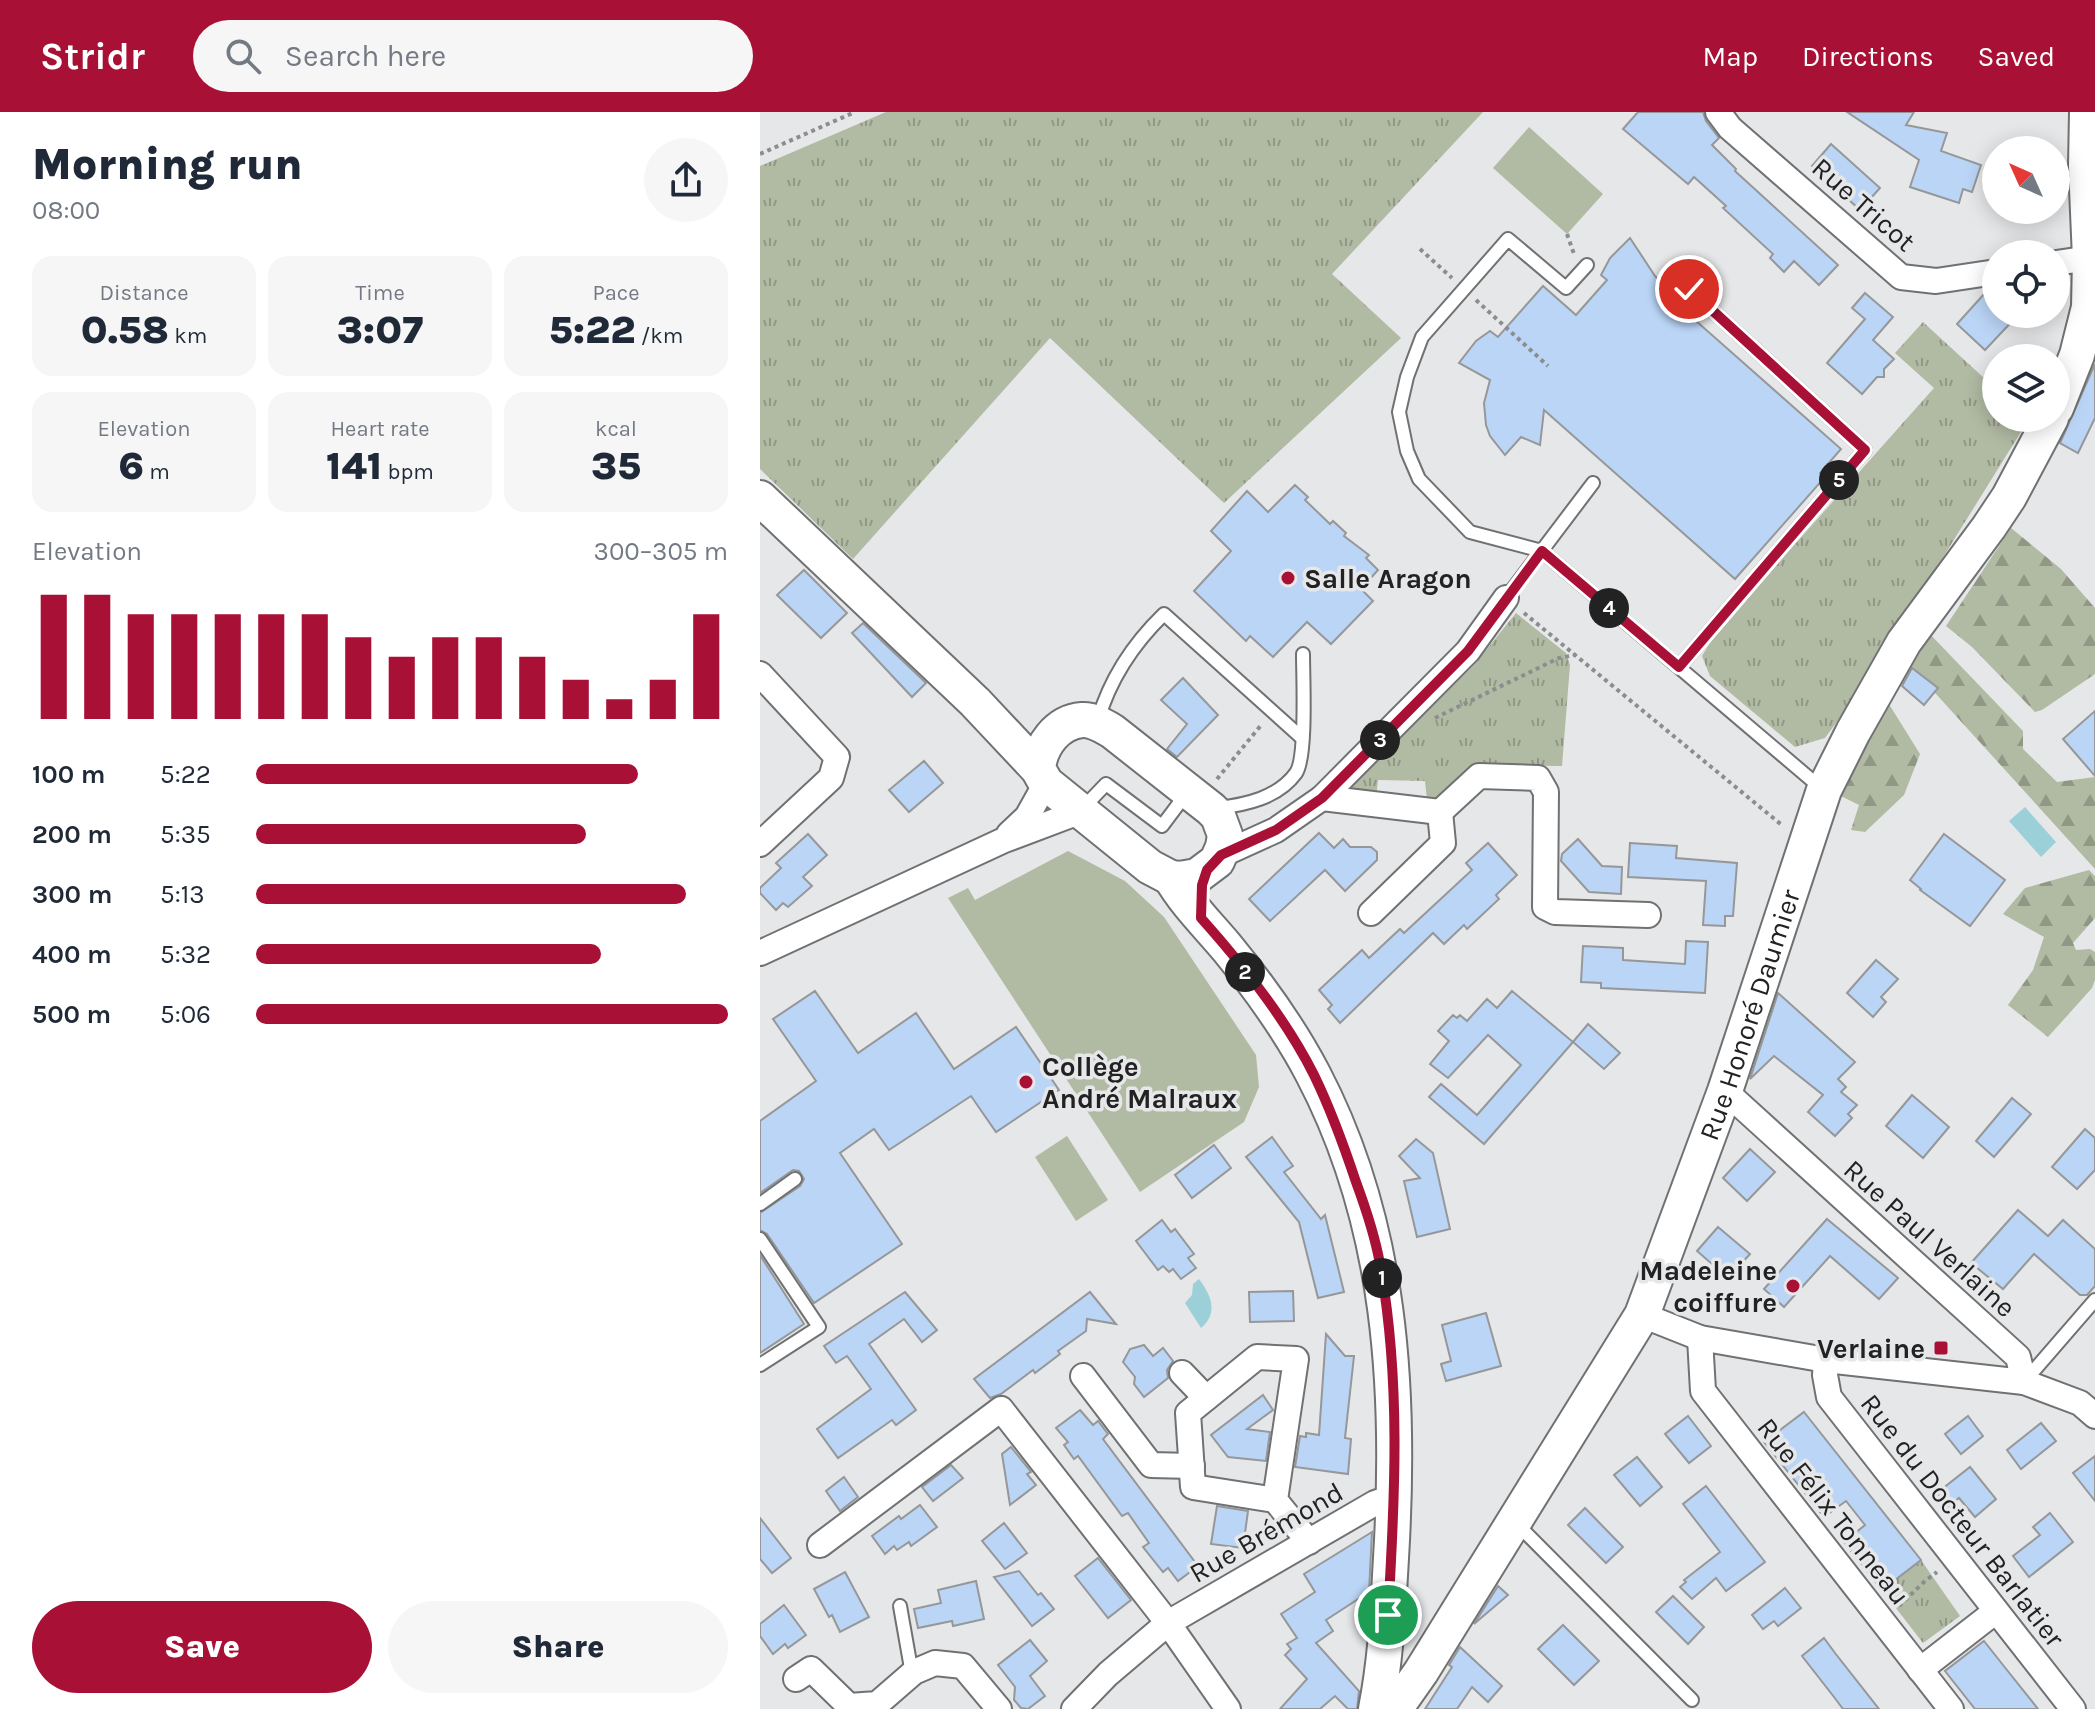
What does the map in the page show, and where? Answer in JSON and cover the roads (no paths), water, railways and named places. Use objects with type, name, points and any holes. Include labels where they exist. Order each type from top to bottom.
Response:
[{"type":"street","name":"Rue Tricot","points":[[1718,112],[1730,128],[1901,277],[1936,281],[1982,274]]},
{"type":"street","points":[[2070,373],[2089,307],[2087,112]]},
{"type":"street","points":[[2070,261],[2090,258]]},
{"type":"street","name":"Rue Honoré Daumier","points":[[1395,1709],[1642,1315],[1725,1091],[1824,790],[1904,642],[2009,497],[2044,432]]},
{"type":"street","points":[[760,498],[975,702],[1079,812],[1150,867],[1171,878],[1265,999],[1313,1074],[1340,1134],[1372,1229],[1380,1263],[1391,1355],[1395,1496],[1384,1666],[1376,1709]]},
{"type":"street","points":[[1002,841],[1027,817],[1042,776],[1043,748],[1053,734],[1066,724],[1083,719],[1097,722],[1112,731],[1210,830],[1276,830],[1322,798],[1387,733],[1468,651],[1506,598]]},
{"type":"street","points":[[760,674],[837,757],[831,778],[760,844]]},
{"type":"street","points":[[975,702],[1014,722],[1053,734]]},
{"type":"street","points":[[1322,798],[1440,812],[1479,776],[1538,778],[1546,792],[1545,907],[1555,912],[1648,915]]},
{"type":"street","points":[[760,953],[1002,841],[1079,812]]},
{"type":"street","points":[[1371,913],[1443,843],[1440,812]]},
{"type":"street","points":[[1171,878],[1197,876],[1210,830]]},
{"type":"street","points":[[1201,918],[1210,830]]},
{"type":"street","name":"Rue Paul Verlaine","points":[[1725,1091],[2018,1357],[2024,1382]]},
{"type":"street","name":"Rue du Docteur Barlatier","points":[[1642,1315],[1700,1338],[1826,1360],[2024,1382]]},
{"type":"street","name":"Rue Félix Tonneau","points":[[1700,1338],[1703,1391],[1951,1709]]},
{"type":"street","points":[[1275,1500],[1296,1359],[1257,1357],[1188,1413],[1193,1487],[1275,1500],[1309,1542]]},
{"type":"street","name":"Rue du Docteur Barlatier","points":[[1826,1360],[1829,1397],[2073,1709]]},
{"type":"street","points":[[1182,1373],[1206,1398]]},
{"type":"street","points":[[1083,1376],[1151,1465],[1192,1466]]},
{"type":"street","points":[[2024,1382],[2080,1403],[2095,1416]]},
{"type":"street","points":[[820,1545],[1001,1409],[1168,1623],[1228,1709]]},
{"type":"street","name":"Rue Brémond","points":[[1074,1709],[1108,1674],[1168,1623],[1375,1503],[1395,1496]]},
{"type":"street","points":[[1920,1670],[1996,1611]]},
{"type":"street","name":"Rue Honoré Daumier","points":[[1384,1666],[1421,1649],[1455,1616]]},
{"type":"street","points":[[796,1679],[811,1669],[849,1706],[877,1704],[912,1674],[935,1663],[963,1666],[999,1709]]},
{"type":"street","points":[[1384,1666],[1406,1678],[1421,1672]]},
{"type":"lane","points":[[1587,265],[1566,288],[1508,239],[1422,337],[1407,377],[1399,412],[1407,451],[1419,479],[1470,532],[1542,551],[1824,790]]},
{"type":"lane","points":[[1679,667],[1865,450],[1689,289]]},
{"type":"lane","points":[[1506,598],[1593,483]]},
{"type":"lane","points":[[1097,722],[1112,682],[1140,637],[1164,614],[1302,738]]},
{"type":"lane","points":[[1079,812],[1106,784],[1162,826],[1210,830],[1262,800],[1298,772],[1302,738],[1303,654]]},
{"type":"lane","points":[[760,1204],[795,1179]]},
{"type":"lane","points":[[760,1239],[819,1327],[760,1365]]},
{"type":"lane","points":[[2024,1382],[2095,1300]]},
{"type":"lane","points":[[1513,1521],[1692,1700]]},
{"type":"lane","points":[[900,1606],[912,1674]]},
{"type":"water","points":[[2025,807],[2056,842],[2041,857],[2009,821]]},
{"type":"water","points":[[1199,1279],[1211,1304],[1210,1316],[1201,1328],[1185,1303],[1192,1295],[1193,1284]]},
{"type":"place","name":"Salle Aragon","points":[[1288,578]]},
{"type":"place","name":"Collège André Malraux","points":[[1026,1082]]},
{"type":"place","name":"Madeleine coiffure","points":[[1793,1286]]},
{"type":"place","name":"Verlaine","points":[[1941,1348]]}]
